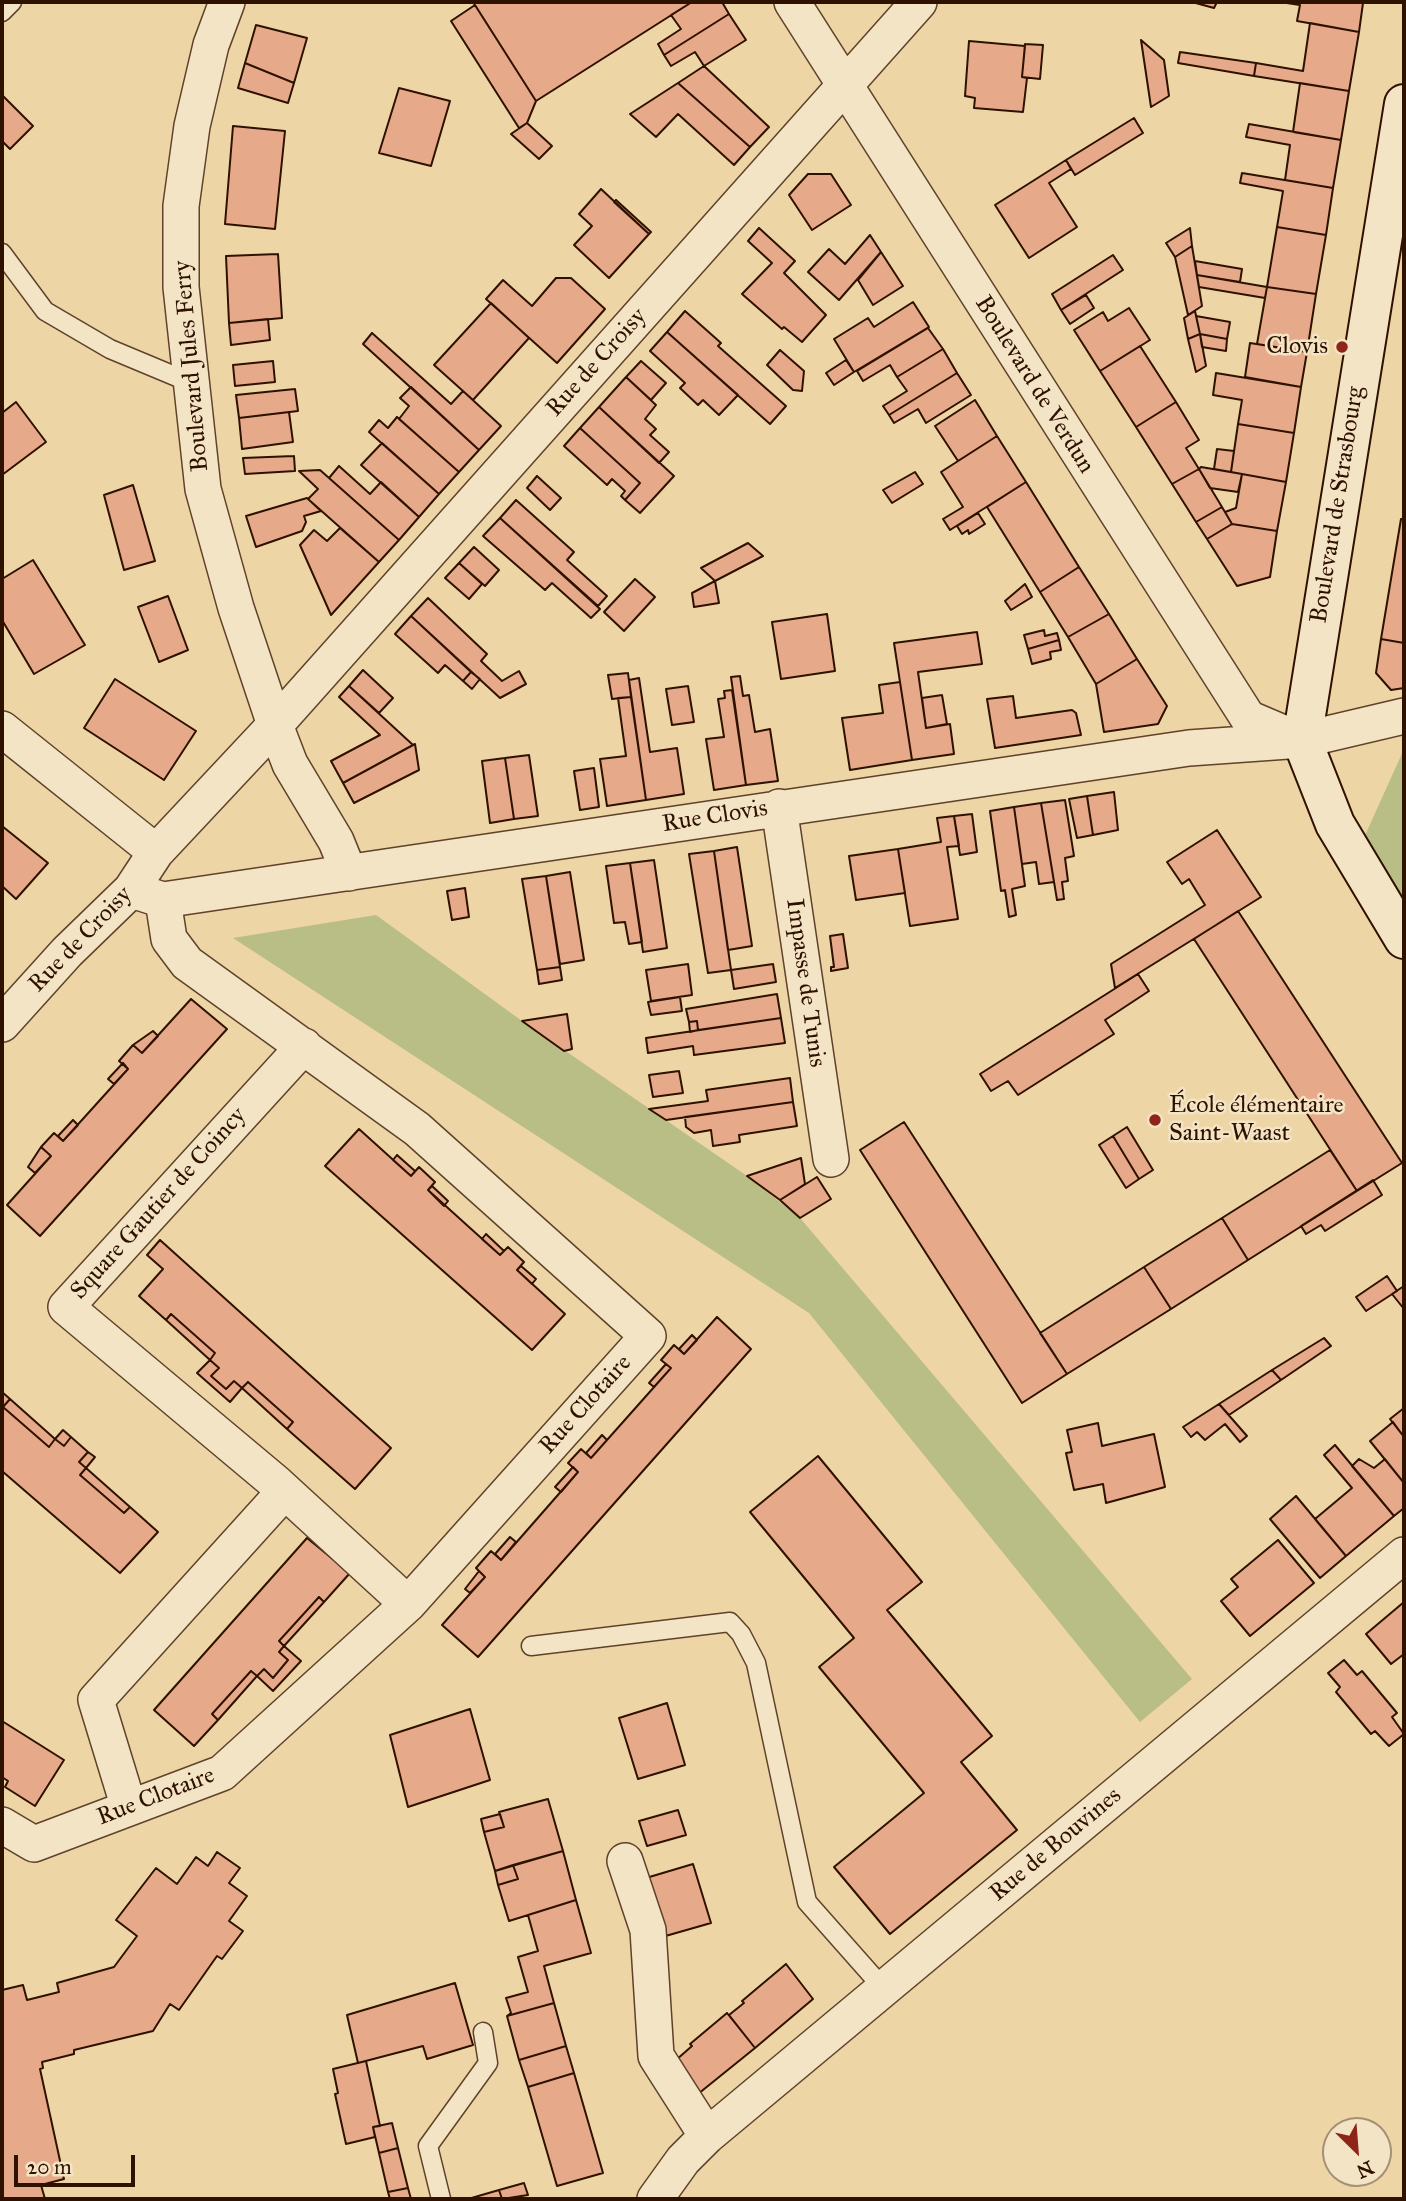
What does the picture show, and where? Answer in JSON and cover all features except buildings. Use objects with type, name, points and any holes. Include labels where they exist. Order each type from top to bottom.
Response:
[{"type":"main road","name":"Boulevard de Strasbourg","points":[[1301,740],[1404,104]]},
{"type":"main road","points":[[1301,740],[1335,824],[1404,939]]},
{"type":"street","name":"Boulevard Jules Ferry","points":[[227,2],[211,45],[192,126],[181,206],[181,287],[189,382],[203,489],[236,608],[275,725]]},
{"type":"street","name":"Boulevard de Verdun","points":[[792,2],[1248,718],[1301,740]]},
{"type":"street","name":"Rue de Croisy","points":[[2,1024],[67,952],[147,895],[156,852],[275,725],[919,2]]},
{"type":"street","name":"Rue Clovis","points":[[147,895],[349,873],[1189,748],[1301,740],[1404,716]]},
{"type":"street","points":[[275,725],[290,764],[336,841],[349,873]]},
{"type":"street","points":[[2,729],[156,852]]},
{"type":"street","name":"Impasse de Tunis","points":[[779,807],[831,1159]]},
{"type":"street","name":"Rue Clotaire","points":[[2,1825],[34,1844],[222,1773],[408,1604],[648,1336],[416,1129],[187,962],[169,939],[147,895]]},
{"type":"street","name":"Square Gautier de Coincy","points":[[304,1046],[66,1307],[280,1486],[408,1604]]},
{"type":"street","points":[[129,1808],[96,1700],[280,1486]]},
{"type":"street","name":"Rue de Bouvines","points":[[655,2199],[695,2148],[1404,1555]]},
{"type":"street","points":[[625,1861],[648,1930],[656,2056],[695,2148]]},
{"type":"lane","points":[[2,12],[12,2]]},
{"type":"lane","points":[[2,253],[45,311],[110,349],[189,382]]},
{"type":"lane","points":[[531,1646],[730,1622],[741,1634],[756,1663],[807,1902],[884,1989]]},
{"type":"lane","points":[[441,2199],[428,2146],[488,2063],[483,2032]]},
{"type":"green space","points":[[1404,749],[1404,925],[1358,851]]},
{"type":"green space","points":[[376,915],[522,1021],[747,1176],[800,1218],[1192,1679],[1140,1722],[809,1313],[233,938]]},
{"type":"place","name":"Clovis","points":[[1342,347]]},
{"type":"place","name":"École élémentaire Saint-Waast","points":[[1155,1120]]}]
